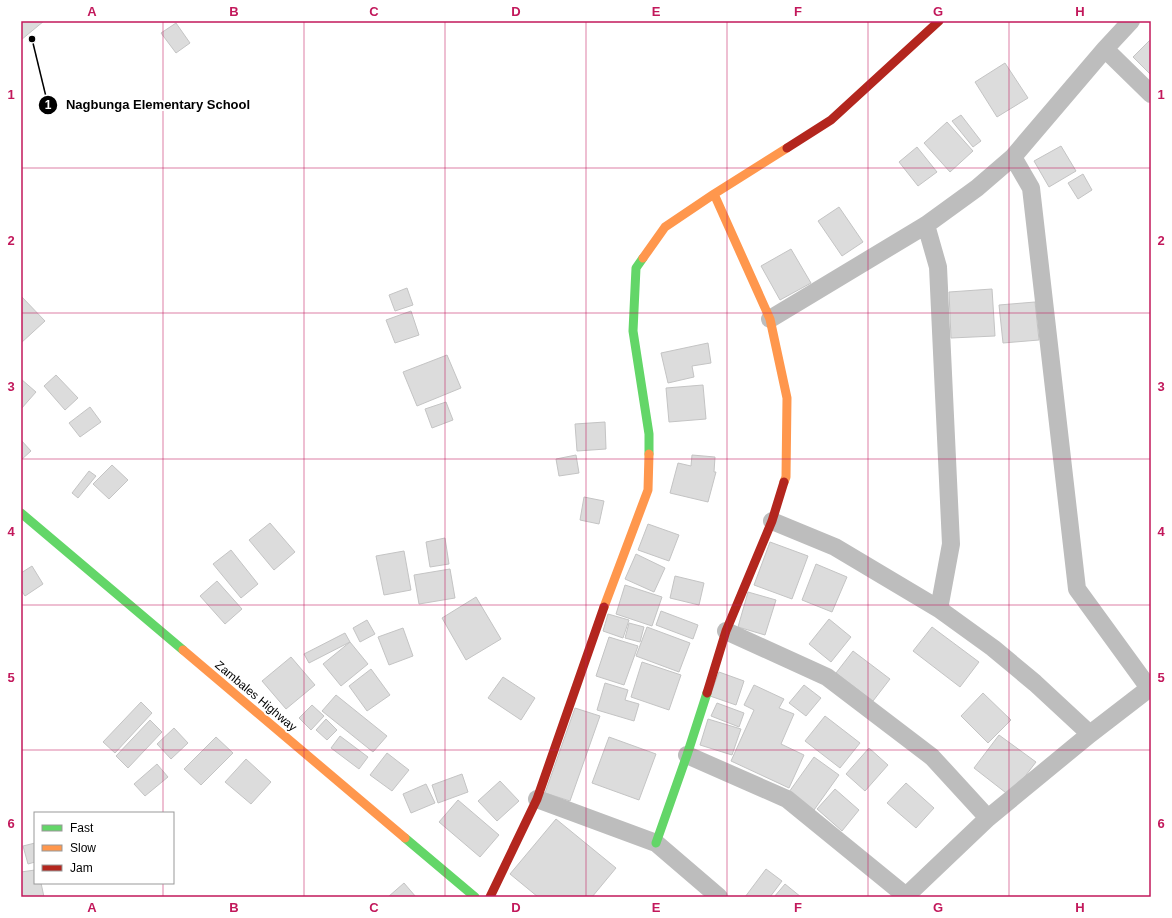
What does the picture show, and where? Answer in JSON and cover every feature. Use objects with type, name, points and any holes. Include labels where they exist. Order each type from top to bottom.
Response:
[{"type":"street","points":[[490,897],[536,799],[599,621],[648,490],[649,434],[634,330],[636,268],[665,227],[831,120],[939,21]]},
{"type":"street","points":[[770,319],[926,225],[977,188],[1013,157],[1105,49],[1131,21]]},
{"type":"street","points":[[1105,49],[1151,94]]},
{"type":"street","points":[[687,755],[787,799],[905,897],[988,818],[1150,687],[1076,589],[1031,188],[1013,157]]},
{"type":"street","points":[[656,843],[687,755],[726,631],[772,522],[786,477],[787,398],[770,319],[714,194]]},
{"type":"street","points":[[926,225],[938,267],[951,544],[939,609]]},
{"type":"street","name":"Zambales Highway","points":[[21,513],[475,897]]},
{"type":"street","points":[[772,522],[835,547],[939,609],[1005,658],[1035,683],[1090,734]]},
{"type":"street","points":[[726,631],[827,677],[932,757],[988,818]]},
{"type":"street","points":[[536,799],[656,843],[719,897]]},
{"type":"building","points":[[21,21],[44,21],[21,40]]},
{"type":"building","points":[[176,23],[190,43],[176,53],[161,33]]},
{"type":"building","points":[[1151,39],[1151,75],[1133,57]]},
{"type":"building","points":[[1005,63],[1028,98],[997,117],[975,82]]},
{"type":"building","points":[[961,115],[981,141],[973,147],[952,121]]},
{"type":"building","points":[[947,122],[973,151],[950,172],[924,143]]},
{"type":"building","points":[[1061,146],[1076,171],[1049,187],[1034,161]]},
{"type":"building","points":[[917,147],[937,172],[918,186],[899,162]]},
{"type":"building","points":[[1083,174],[1092,190],[1078,199],[1068,183]]},
{"type":"building","points":[[839,207],[863,242],[842,256],[818,221]]},
{"type":"building","points":[[791,249],[811,283],[780,300],[761,266]]},
{"type":"building","points":[[407,288],[413,305],[395,311],[389,295]]},
{"type":"building","points":[[992,289],[995,336],[951,338],[949,292]]},
{"type":"building","points":[[21,296],[45,321],[21,343]]},
{"type":"building","points":[[1035,302],[1039,340],[1003,343],[999,305]]},
{"type":"building","points":[[411,311],[419,335],[395,343],[386,320]]},
{"type":"building","points":[[708,343],[711,363],[692,366],[694,377],[668,383],[661,353]]},
{"type":"building","points":[[447,355],[461,388],[417,406],[403,372]]},
{"type":"building","points":[[56,375],[78,398],[65,410],[44,386]]},
{"type":"building","points":[[21,379],[36,392],[21,409]]},
{"type":"building","points":[[703,385],[706,419],[669,422],[666,388]]},
{"type":"building","points":[[446,402],[453,420],[432,428],[425,409]]},
{"type":"building","points":[[90,407],[101,422],[80,437],[69,423]]},
{"type":"building","points":[[605,422],[606,449],[577,451],[575,424]]},
{"type":"building","points":[[21,440],[31,451],[21,460]]},
{"type":"building","points":[[576,455],[579,473],[559,476],[556,459]]},
{"type":"building","points":[[692,455],[715,457],[714,472],[716,472],[708,502],[670,493],[678,463],[691,466]]},
{"type":"building","points":[[112,465],[128,480],[109,499],[93,484]]},
{"type":"building","points":[[89,471],[96,476],[78,498],[72,493]]},
{"type":"building","points":[[584,497],[604,501],[599,524],[580,520]]},
{"type":"building","points":[[270,523],[295,552],[274,570],[249,540]]},
{"type":"building","points":[[648,524],[679,535],[669,561],[638,550]]},
{"type":"building","points":[[445,538],[449,564],[430,567],[426,542]]},
{"type":"building","points":[[770,542],[808,556],[792,599],[754,585]]},
{"type":"building","points":[[231,550],[258,584],[241,598],[213,564]]},
{"type":"building","points":[[404,551],[411,590],[384,595],[376,556]]},
{"type":"building","points":[[636,554],[665,568],[654,592],[625,579]]},
{"type":"building","points":[[816,564],[847,577],[832,612],[802,600]]},
{"type":"building","points":[[32,566],[43,584],[25,596],[21,590],[21,573]]},
{"type":"building","points":[[450,569],[455,598],[419,604],[414,575]]},
{"type":"building","points":[[675,576],[704,583],[699,605],[670,598]]},
{"type":"building","points":[[217,581],[242,609],[225,624],[200,596]]},
{"type":"building","points":[[625,585],[662,597],[652,626],[616,614]]},
{"type":"building","points":[[748,592],[776,600],[765,635],[738,627]]},
{"type":"building","points":[[476,597],[501,639],[466,660],[442,618]]},
{"type":"building","points":[[661,611],[698,625],[693,639],[656,625]]},
{"type":"building","points":[[608,614],[629,620],[623,638],[603,631]]},
{"type":"building","points":[[829,619],[851,637],[831,662],[809,644]]},
{"type":"building","points":[[367,620],[375,634],[360,642],[353,628]]},
{"type":"building","points":[[629,623],[644,627],[640,642],[625,638]]},
{"type":"building","points":[[647,627],[690,643],[679,672],[636,656]]},
{"type":"building","points":[[932,627],[979,662],[960,687],[913,651]]},
{"type":"building","points":[[403,628],[413,656],[389,665],[378,637]]},
{"type":"building","points":[[345,633],[350,642],[309,663],[304,654]]},
{"type":"building","points":[[609,637],[638,646],[624,685],[596,676]]},
{"type":"building","points":[[350,642],[368,664],[341,686],[323,664]]},
{"type":"building","points":[[853,651],[890,679],[873,701],[836,673]]},
{"type":"building","points":[[291,657],[315,685],[286,709],[262,681]]},
{"type":"building","points":[[642,662],[681,675],[669,710],[631,697]]},
{"type":"building","points":[[371,669],[390,695],[367,711],[349,686]]},
{"type":"building","points":[[719,672],[744,681],[736,705],[710,696]]},
{"type":"building","points":[[503,677],[535,698],[521,720],[488,698]]},
{"type":"building","points":[[605,683],[628,690],[625,700],[639,704],[634,721],[597,710]]},
{"type":"building","points":[[754,685],[784,699],[779,708],[794,714],[781,744],[804,755],[789,788],[731,761],[754,710],[744,705]]},
{"type":"building","points":[[804,685],[821,698],[806,716],[789,703]]},
{"type":"building","points":[[983,693],[1011,720],[988,743],[961,716]]},
{"type":"building","points":[[336,695],[387,736],[373,752],[322,711]]},
{"type":"building","points":[[141,702],[152,713],[115,753],[103,742]]},
{"type":"building","points":[[717,703],[744,713],[739,727],[711,716]]},
{"type":"building","points":[[312,705],[324,716],[311,730],[299,718]]},
{"type":"building","points":[[575,708],[600,716],[570,801],[545,793]]},
{"type":"building","points":[[825,716],[860,743],[840,768],[805,741]]},
{"type":"building","points":[[326,719],[337,730],[327,740],[316,730]]},
{"type":"building","points":[[708,719],[741,729],[732,755],[700,745]]},
{"type":"building","points":[[150,720],[162,732],[128,768],[116,756]]},
{"type":"building","points":[[174,728],[188,743],[171,759],[157,744]]},
{"type":"building","points":[[999,735],[1036,762],[1010,796],[974,768]]},
{"type":"building","points":[[340,736],[368,757],[359,769],[331,748]]},
{"type":"building","points":[[216,737],[233,753],[201,785],[184,769]]},
{"type":"building","points":[[609,737],[656,754],[639,800],[592,783]]},
{"type":"building","points":[[869,748],[888,765],[865,791],[846,774]]},
{"type":"building","points":[[387,753],[409,770],[392,791],[370,775]]},
{"type":"building","points":[[814,757],[839,775],[814,810],[789,792]]},
{"type":"building","points":[[246,759],[271,782],[251,804],[225,782]]},
{"type":"building","points":[[157,764],[168,777],[145,796],[134,784]]},
{"type":"building","points":[[462,774],[468,792],[438,803],[432,785]]},
{"type":"building","points":[[500,781],[519,801],[497,821],[478,801]]},
{"type":"building","points":[[906,783],[934,808],[916,828],[887,803]]},
{"type":"building","points":[[426,784],[435,803],[411,813],[403,794]]},
{"type":"building","points":[[835,789],[859,810],[842,831],[817,809]]},
{"type":"building","points":[[458,800],[499,835],[480,857],[439,822]]},
{"type":"building","points":[[556,819],[616,868],[592,897],[538,897],[510,874]]},
{"type":"building","points":[[34,843],[34,862],[28,864],[23,846]]},
{"type":"building","points":[[766,869],[782,881],[770,897],[745,897]]},
{"type":"building","points":[[34,870],[34,884],[41,884],[44,897],[21,897],[21,872]]},
{"type":"building","points":[[404,883],[416,897],[388,897]]},
{"type":"building","points":[[785,884],[801,897],[774,897]]},
{"type":"traffic: fast","points":[[643,258],[636,268],[633,331],[649,434],[649,454]]},
{"type":"traffic: fast","points":[[21,513],[183,650]]},
{"type":"traffic: fast","points":[[656,843],[707,693]]},
{"type":"traffic: fast","points":[[405,838],[475,897]]},
{"type":"traffic: slow","points":[[643,258],[665,227],[787,148]]},
{"type":"traffic: slow","points":[[714,194],[770,319],[787,398],[786,477],[784,482]]},
{"type":"traffic: slow","points":[[604,607],[648,490],[649,454]]},
{"type":"traffic: slow","points":[[183,650],[405,838]]},
{"type":"traffic: jam","points":[[787,148],[831,120],[939,21]]},
{"type":"traffic: jam","points":[[707,693],[726,631],[772,521],[784,482]]},
{"type":"traffic: jam","points":[[490,897],[537,799],[604,607]]},
{"type":"place","name":"Nagbunga Elementary School","points":[[32,39]]}]
